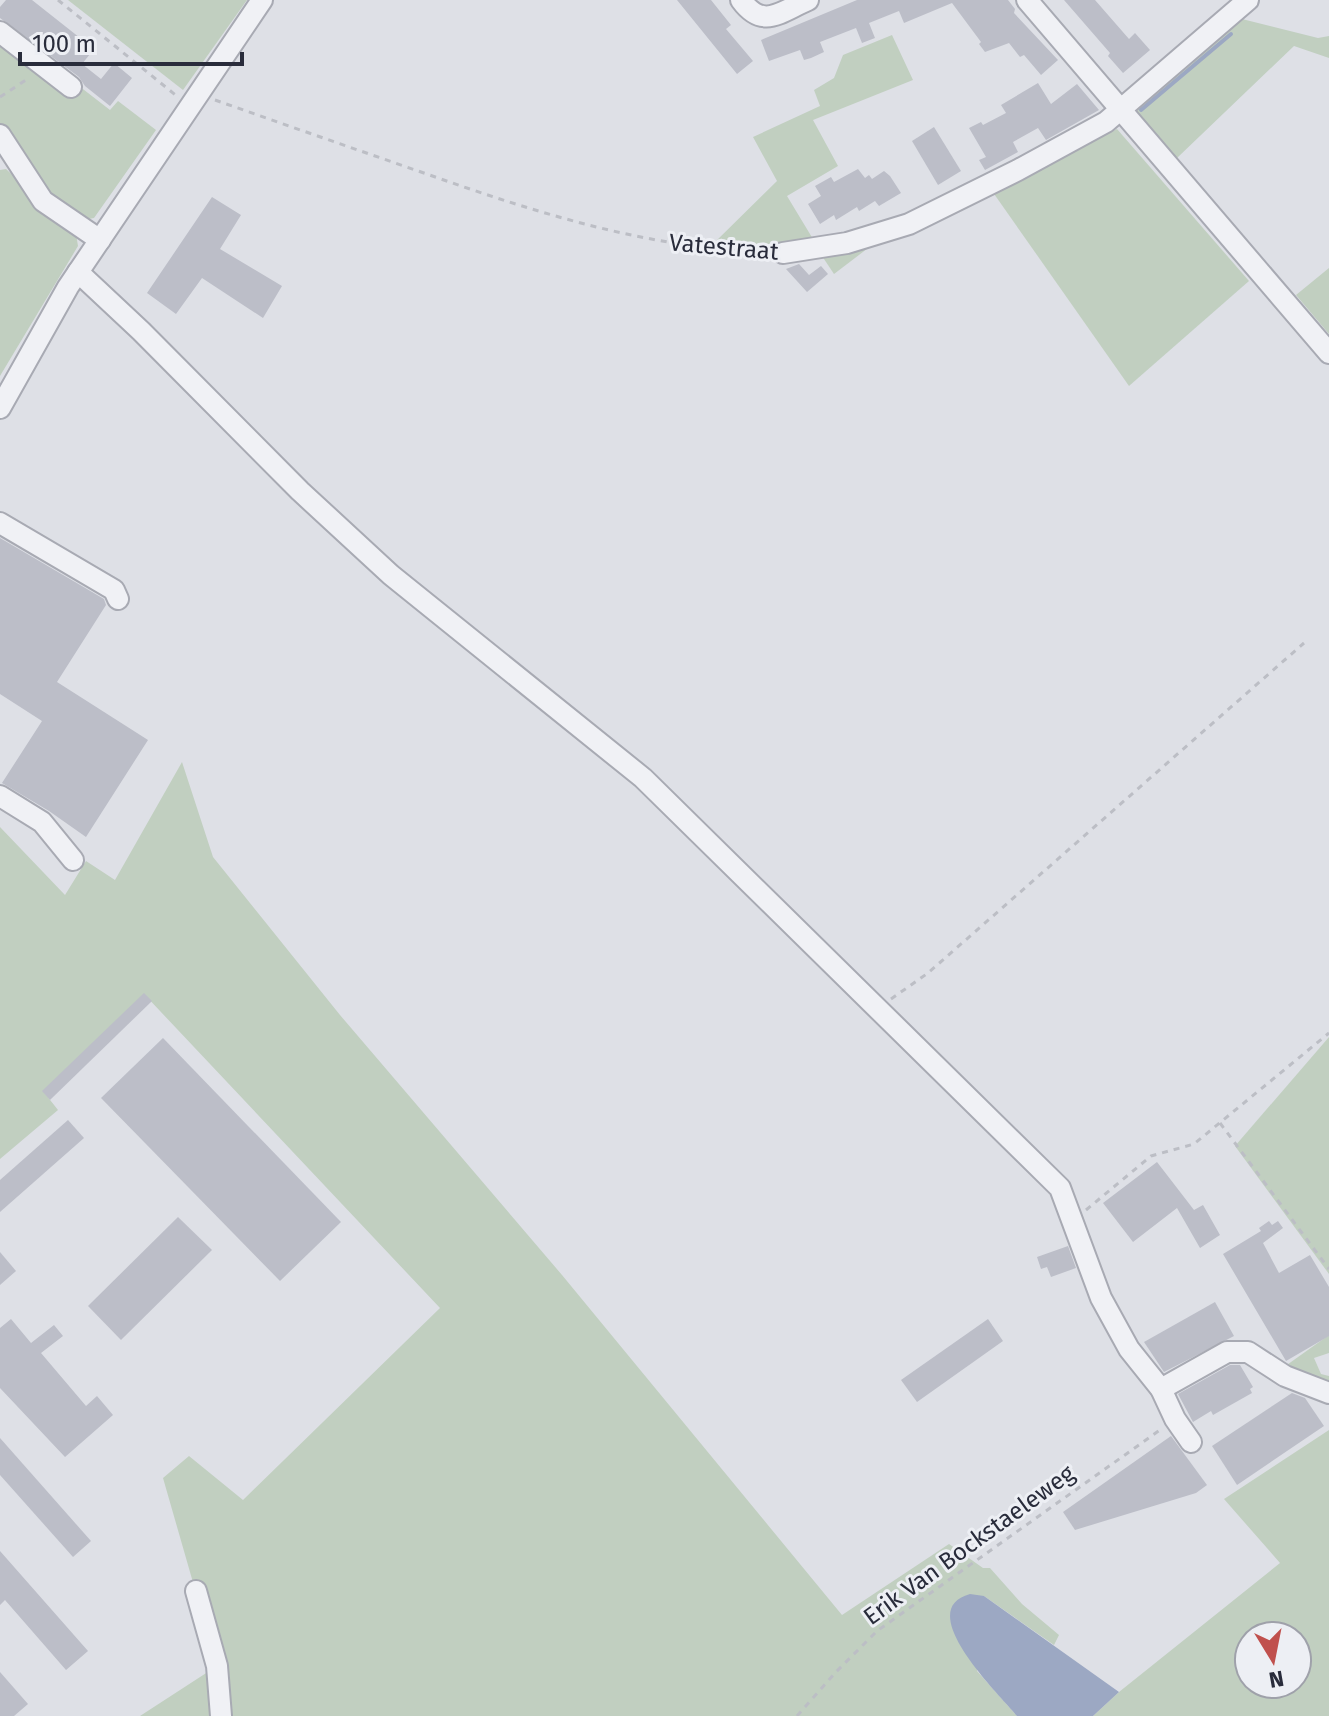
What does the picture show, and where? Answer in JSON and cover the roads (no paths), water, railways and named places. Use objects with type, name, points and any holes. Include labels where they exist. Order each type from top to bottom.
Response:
[{"type":"street","points":[[0,407],[78,272],[262,0]]},
{"type":"street","points":[[741,0],[752,14],[759,17],[808,0]]},
{"type":"street","points":[[1027,0],[1329,353]]},
{"type":"street","name":"Vatestraat","points":[[783,253],[847,243],[909,224],[1018,170],[1106,122],[1248,0]]},
{"type":"street","points":[[0,32],[71,87]]},
{"type":"street","points":[[0,135],[6,158],[43,201],[100,240]]},
{"type":"street","points":[[78,272],[300,491],[391,575],[643,778],[1060,1188],[1101,1298],[1129,1349],[1161,1389],[1175,1419],[1191,1442]]},
{"type":"street","points":[[0,523],[114,590],[118,599]]},
{"type":"street","points":[[0,796],[42,822],[73,860]]},
{"type":"street","points":[[1161,1389],[1227,1352],[1248,1352],[1285,1376],[1329,1393]]},
{"type":"street","points":[[196,1591],[217,1666],[221,1716]]},
{"type":"water","points":[[970,1594],[984,1596],[1119,1692],[1093,1716],[1017,1716],[979,1672],[954,1634],[950,1617],[954,1603]]},
{"type":"waterway","points":[[1141,110],[1231,34]]}]
